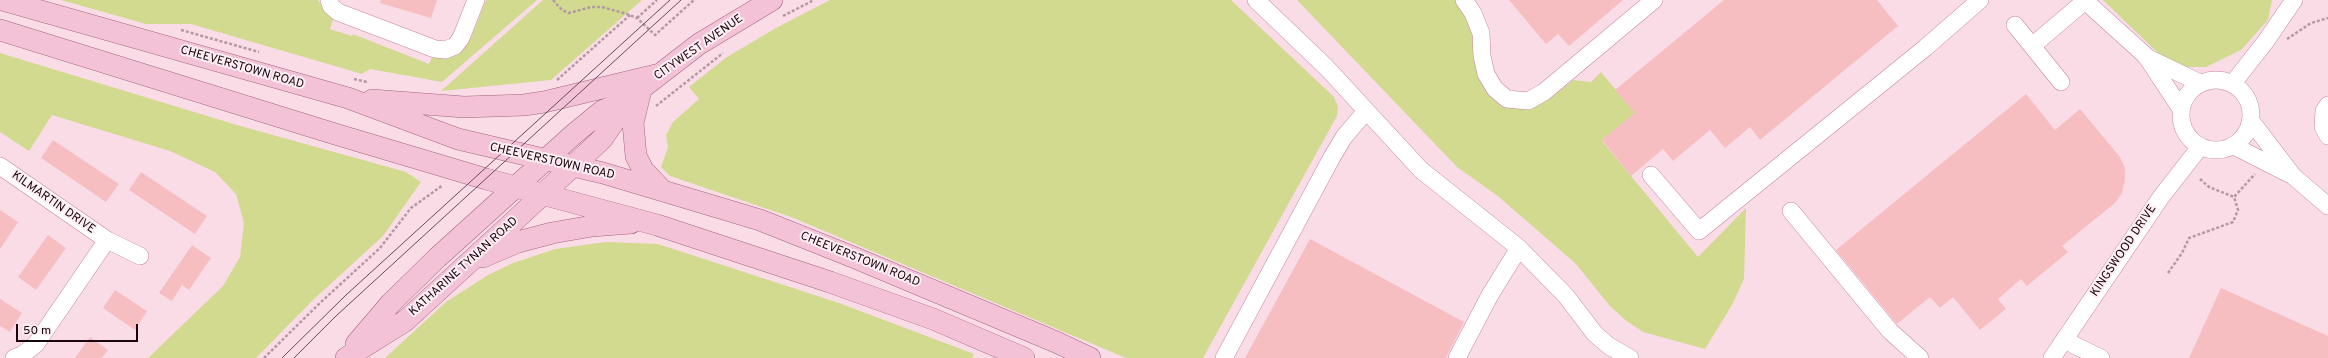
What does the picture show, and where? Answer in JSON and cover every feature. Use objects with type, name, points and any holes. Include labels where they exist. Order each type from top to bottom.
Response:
[{"type":"main road","name":"CHEEVERSTOWN ROAD","points":[[2,0],[350,88],[458,139],[574,166],[760,220],[832,248],[1056,342],[1090,358]]},
{"type":"main road","name":"CITYWEST AVENUE","points":[[574,166],[610,130],[636,94],[658,74],[712,36],[772,0]]},
{"type":"main road","points":[[0,30],[335,134],[516,187],[646,222],[837,284],[933,319],[1024,358]]},
{"type":"main road","points":[[350,88],[464,107],[524,105],[544,102],[658,74]]},
{"type":"main road","points":[[636,94],[633,123],[634,146],[643,170],[663,191]]},
{"type":"main road","name":"CITYWEST AVENUE","points":[[516,187],[602,111],[636,94]]},
{"type":"main road","name":"KATHARINE TYNAN ROAD","points":[[345,358],[405,321],[574,166]]},
{"type":"main road","name":"KATHARINE TYNAN ROAD","points":[[345,358],[391,303],[437,258],[516,187]]},
{"type":"main road","points":[[467,264],[518,242],[552,233],[592,226],[646,222]]},
{"type":"street","points":[[329,0],[331,6],[338,12],[435,49],[445,50],[455,46],[461,38],[476,0]]},
{"type":"street","points":[[1256,0],[1326,67],[1421,170],[1519,248],[1566,296],[1595,334],[1609,346],[1630,358]]},
{"type":"street","points":[[1464,0],[1473,13],[1481,33],[1482,56],[1486,74],[1495,89],[1507,99],[1528,101],[1544,92],[1654,0]]},
{"type":"street","points":[[1651,175],[1699,231],[1919,53],[1980,0]]},
{"type":"street","points":[[2233,83],[2266,41],[2294,0]]},
{"type":"street","points":[[2032,46],[2085,1],[2146,56],[2181,109]]},
{"type":"street","points":[[2014,25],[2061,82]]},
{"type":"street","points":[[2146,56],[2200,83]]},
{"type":"street","points":[[2222,79],[2233,83],[2242,90],[2248,99],[2252,110],[2252,121],[2242,139],[2234,146],[2223,150],[2211,150],[2200,147],[2191,140],[2185,131],[2181,120],[2181,109],[2184,98],[2200,83],[2222,79]]},
{"type":"street","points":[[2328,105],[2324,111],[2324,128],[2328,136]]},
{"type":"street","points":[[1224,358],[1332,157],[1344,137],[1366,111]]},
{"type":"street","points":[[2252,121],[2293,176],[2328,206]]},
{"type":"street","points":[[2234,146],[2293,176]]},
{"type":"street","name":"KINGSWOOD DRIVE","points":[[2052,358],[2160,197],[2200,147]]},
{"type":"street","name":"KILMARTIN DRIVE","points":[[0,166],[106,240],[140,256]]},
{"type":"street","points":[[1791,211],[1890,331],[1920,358]]},
{"type":"street","name":"KILMARTIN DRIVE","points":[[14,358],[22,355],[36,344],[106,240]]},
{"type":"street","points":[[1457,358],[1490,295],[1519,248]]},
{"type":"street","points":[[2066,338],[2074,345],[2101,358]]},
{"type":"path","points":[[553,0],[562,10],[569,13],[591,7],[602,7],[630,15],[637,18],[655,35],[694,0]]},
{"type":"path","points":[[637,18],[657,0]]},
{"type":"path","points":[[776,20],[814,0]]},
{"type":"path","points":[[551,85],[630,15]]},
{"type":"path","points":[[2287,39],[2311,23],[2328,18]]},
{"type":"path","points":[[177,30],[184,30],[260,52]]},
{"type":"path","points":[[653,111],[661,101],[729,49]]},
{"type":"path","points":[[350,88],[373,83]]},
{"type":"path","points":[[2234,197],[2256,173]]},
{"type":"path","points":[[2200,179],[2209,187],[2234,197]]},
{"type":"path","points":[[264,358],[321,302],[380,248],[411,208],[449,181]]},
{"type":"path","points":[[2168,273],[2182,253],[2189,238],[2232,222],[2238,210],[2234,197]]},
{"type":"green space","points":[[61,0],[318,0],[324,9],[334,16],[330,29],[352,36],[353,34],[429,64],[434,53],[465,36],[471,38],[486,0],[537,0],[442,82],[370,69],[362,74],[191,24],[146,24]]},
{"type":"green space","points":[[543,0],[642,0],[551,80],[441,91]]},
{"type":"green space","points":[[830,0],[1231,0],[1334,97],[1338,107],[1337,116],[1203,358],[1126,358],[791,217],[670,176],[661,167],[668,147],[666,135],[673,122],[699,99],[689,87],[727,57],[776,28]]},
{"type":"green space","points":[[1297,0],[1461,0],[1468,9],[1485,81],[1534,103],[1551,98],[1573,80],[1591,82],[1601,72],[1635,113],[1602,141],[1698,257],[1746,208],[1744,279],[1732,305],[1705,349],[1643,332],[1624,319],[1610,306],[1576,264],[1499,197],[1457,167]]},
{"type":"green space","points":[[2103,0],[2272,0],[2268,20],[2241,50],[2206,67],[2183,67],[2161,56]]},
{"type":"green space","points":[[0,53],[237,125],[406,172],[421,182],[383,236],[313,300],[256,358],[148,358],[223,286],[240,257],[244,223],[236,194],[215,172],[170,151],[52,115],[29,151],[0,132]]},
{"type":"green space","points":[[606,242],[658,244],[839,303],[974,354],[972,358],[385,358],[446,302],[488,275],[513,263],[555,249]]},
{"type":"building","points":[[381,0],[437,0],[431,18],[380,3]]},
{"type":"building","points":[[1509,0],[1623,0],[1569,46],[1558,34],[1546,44]]},
{"type":"building","points":[[1724,0],[1877,0],[1898,26],[1760,140],[1750,127],[1725,148],[1710,130],[1673,161],[1663,149],[1631,176],[1602,140],[1635,113],[1615,90]]},
{"type":"building","points":[[2026,94],[2055,130],[2080,109],[2120,157],[2125,168],[2125,180],[2122,193],[2115,203],[2062,246],[2068,252],[2027,286],[2021,279],[1998,299],[2006,309],[1980,330],[1953,297],[1940,308],[1930,297],[1897,324],[1836,250]]},
{"type":"building","points":[[53,140],[119,184],[106,202],[41,158]]},
{"type":"building","points":[[141,172],[207,216],[195,234],[129,190]]},
{"type":"building","points":[[0,210],[18,222],[0,249]]},
{"type":"building","points":[[48,235],[66,248],[36,290],[18,277]]},
{"type":"building","points":[[1310,239],[1464,322],[1446,358],[1245,358]]},
{"type":"building","points":[[192,245],[211,258],[189,290],[182,285],[172,301],[159,293]]},
{"type":"building","points":[[2221,288],[2328,336],[2328,358],[2189,358]]},
{"type":"building","points":[[115,290],[147,311],[135,330],[103,308]]},
{"type":"building","points":[[0,299],[22,313],[10,332],[0,326]]},
{"type":"building","points":[[90,337],[108,350],[102,358],[75,358]]},
{"type":"tram line","points":[[282,358],[346,295],[670,0]]},
{"type":"tram line","points":[[294,358],[336,316],[681,0]]}]
